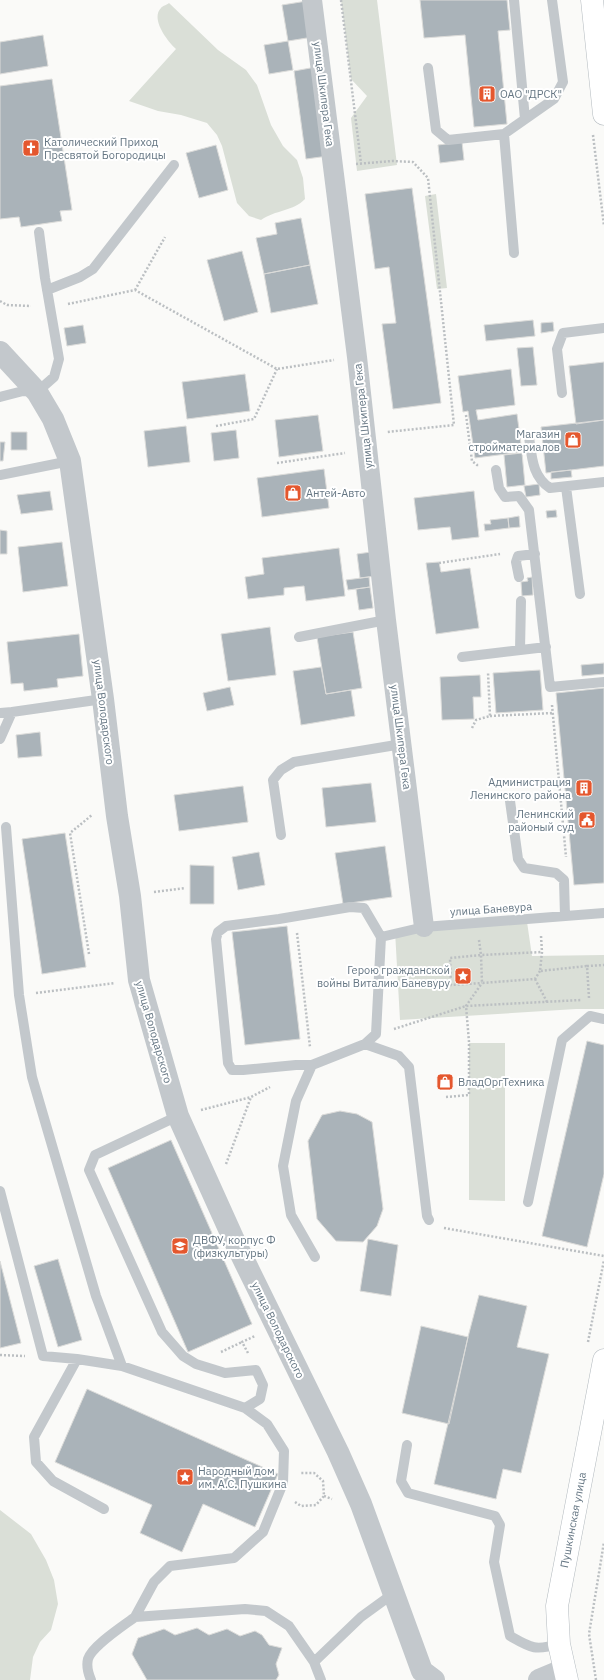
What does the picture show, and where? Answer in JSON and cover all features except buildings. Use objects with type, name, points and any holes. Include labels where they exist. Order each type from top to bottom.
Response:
[{"type":"main road","points":[[592,0],[604,114]]},
{"type":"main road","name":"Пушкинская улица","points":[[565,1675],[559,1644],[557,1606],[604,1360]]},
{"type":"street","name":"улица Шкипера Гека","points":[[312,0],[357,357],[386,620],[424,927]]},
{"type":"street","name":"улица Володарского","points":[[0,352],[37,392],[53,419],[70,461],[103,699],[117,816],[130,896],[139,980],[178,1116],[233,1238],[338,1452],[361,1504],[422,1671],[434,1680]]},
{"type":"street","points":[[539,1680],[565,1675]]},
{"type":"lane","points":[[514,0],[525,119]]},
{"type":"lane","points":[[428,68],[436,130],[448,140],[504,134],[554,100],[563,82],[552,0]]},
{"type":"lane","points":[[504,134],[514,253]]},
{"type":"lane","points":[[47,290],[80,277],[93,269],[174,165]]},
{"type":"lane","points":[[0,397],[23,390],[37,392],[54,377],[59,359],[39,232]]},
{"type":"lane","points":[[562,393],[557,349],[563,333],[604,328]]},
{"type":"lane","points":[[529,437],[533,464],[542,482],[550,488],[604,482]]},
{"type":"lane","points":[[0,475],[70,461]]},
{"type":"lane","points":[[496,470],[499,488],[505,496],[519,496],[529,510],[550,687],[604,682]]},
{"type":"lane","points":[[566,487],[580,594]]},
{"type":"lane","points":[[519,577],[516,562],[518,556],[535,554]]},
{"type":"lane","points":[[520,650],[521,601]]},
{"type":"lane","points":[[299,637],[386,620]]},
{"type":"lane","points":[[462,657],[546,646]]},
{"type":"lane","points":[[0,713],[103,699]]},
{"type":"lane","points":[[0,739],[12,712]]},
{"type":"lane","points":[[281,834],[273,780],[280,770],[294,762],[402,744]]},
{"type":"lane","points":[[510,801],[518,859],[524,868],[556,873],[564,880],[565,916]]},
{"type":"lane","points":[[6,827],[19,995],[32,1077],[40,1109],[96,1296],[122,1366]]},
{"type":"lane","points":[[350,907],[364,908],[381,937],[376,1034],[365,1044],[312,1065],[232,1070],[228,1063],[216,939],[218,932],[226,926],[295,917],[350,907]]},
{"type":"lane","name":"улица Баневура","points":[[381,937],[424,927],[604,913]]},
{"type":"lane","points":[[528,1202],[562,1040],[590,1016],[604,1019]]},
{"type":"lane","points":[[365,1044],[399,1056],[409,1067],[427,1216],[429,1220]]},
{"type":"lane","points":[[312,1065],[296,1101],[282,1166],[291,1215],[315,1257]]},
{"type":"lane","points":[[178,1116],[95,1155],[89,1170],[162,1332],[183,1356],[196,1364],[225,1373],[256,1370],[263,1385],[260,1399],[245,1408]]},
{"type":"lane","points":[[0,1191],[43,1356],[77,1359],[122,1366],[245,1408],[267,1424],[284,1451],[286,1484],[263,1532],[234,1558],[170,1566],[154,1582],[135,1617],[98,1645],[88,1658],[87,1672],[91,1680]]},
{"type":"lane","points":[[77,1359],[34,1438],[36,1462],[53,1482],[104,1509]]},
{"type":"lane","points":[[407,1444],[401,1481],[408,1494],[495,1516],[500,1525],[494,1562],[510,1636],[530,1647],[544,1649],[559,1644]]},
{"type":"lane","points":[[314,1662],[361,1617],[394,1593]]},
{"type":"lane","points":[[135,1617],[245,1609],[266,1611],[289,1626],[314,1662],[321,1680]]},
{"type":"path","points":[[341,0],[362,163]]},
{"type":"path","points":[[333,165],[392,161],[413,162],[428,178],[454,425],[403,430]]},
{"type":"path","points":[[135,290],[165,237]]},
{"type":"path","points":[[0,301],[7,304],[50,308],[135,290],[277,369],[357,357]]},
{"type":"path","points":[[216,426],[254,419],[277,369]]},
{"type":"path","points":[[466,415],[472,461],[477,465],[489,465],[496,470]]},
{"type":"path","points":[[277,463],[360,451],[366,448]]},
{"type":"path","points":[[439,564],[483,557]]},
{"type":"path","points":[[487,654],[490,716]]},
{"type":"path","points":[[550,687],[566,862]]},
{"type":"path","points":[[472,728],[476,720],[490,716],[553,713]]},
{"type":"path","points":[[87,820],[70,833],[89,954]]},
{"type":"path","points":[[130,896],[185,888]]},
{"type":"path","points":[[295,917],[312,1065]]},
{"type":"path","points":[[535,979],[540,971],[542,952],[540,918]]},
{"type":"path","points":[[535,979],[451,986],[450,958],[542,952]]},
{"type":"path","points":[[446,1096],[469,1095],[469,1042],[466,1006],[482,983],[481,955]]},
{"type":"path","points":[[540,971],[604,965]]},
{"type":"path","points":[[376,1034],[466,1006],[589,1000],[588,966]]},
{"type":"path","points":[[535,979],[547,1002]]},
{"type":"path","points":[[19,995],[139,980]]},
{"type":"path","points":[[178,1116],[251,1096]]},
{"type":"path","points":[[429,1220],[438,1227],[604,1256]]},
{"type":"path","points":[[256,1336],[242,1342],[256,1370]]},
{"type":"path","points":[[0,1355],[43,1356]]},
{"type":"path","points":[[299,1473],[314,1473],[323,1481],[324,1496],[316,1505],[301,1506],[292,1500],[286,1484],[299,1473]]},
{"type":"path","points":[[596,1680],[588,1634],[604,1542]]},
{"type":"shaded area","points":[[341,0],[377,0],[397,165],[357,171],[351,118],[367,96],[351,79]]},
{"type":"shaded area","points":[[169,3],[218,50],[246,70],[257,85],[271,125],[283,146],[297,160],[303,178],[305,199],[301,203],[272,214],[261,220],[249,216],[237,203],[222,146],[217,135],[207,123],[181,115],[158,111],[129,101],[176,49],[161,30],[158,18],[158,13],[161,8]]},
{"type":"shaded area","points":[[436,194],[447,288],[437,289],[425,196]]},
{"type":"shaded area","points":[[527,922],[532,956],[604,955],[604,1009],[576,1009],[400,1020],[395,931]]},
{"type":"shaded area","points":[[469,1043],[505,1043],[505,1201],[469,1200]]},
{"type":"shaded area","points":[[0,1510],[31,1534],[46,1560],[54,1580],[58,1604],[51,1630],[40,1642],[33,1657],[30,1680],[0,1680]]},
{"type":"place","name":"ОАО \"ДРСК\"","points":[[487,94]]},
{"type":"place","name":"Католический Приход Пресвятой Богородицы","points":[[31,148]]},
{"type":"place","name":"Магазин стройматериалов","points":[[573,440]]},
{"type":"place","name":"Антей-Авто","points":[[293,493]]},
{"type":"place","name":"Администрация Ленинского района","points":[[584,788]]},
{"type":"place","name":"Ленинский районый суд","points":[[587,820]]},
{"type":"place","name":"Герою гражданской войны Виталию Баневуру","points":[[463,976]]},
{"type":"place","name":"ВладОргТехника","points":[[445,1082]]},
{"type":"place","name":"ДВФУ, корпус Ф (физкультуры)","points":[[180,1246]]},
{"type":"place","name":"Народный дом им. А.С. Пушкина","points":[[185,1477]]}]
